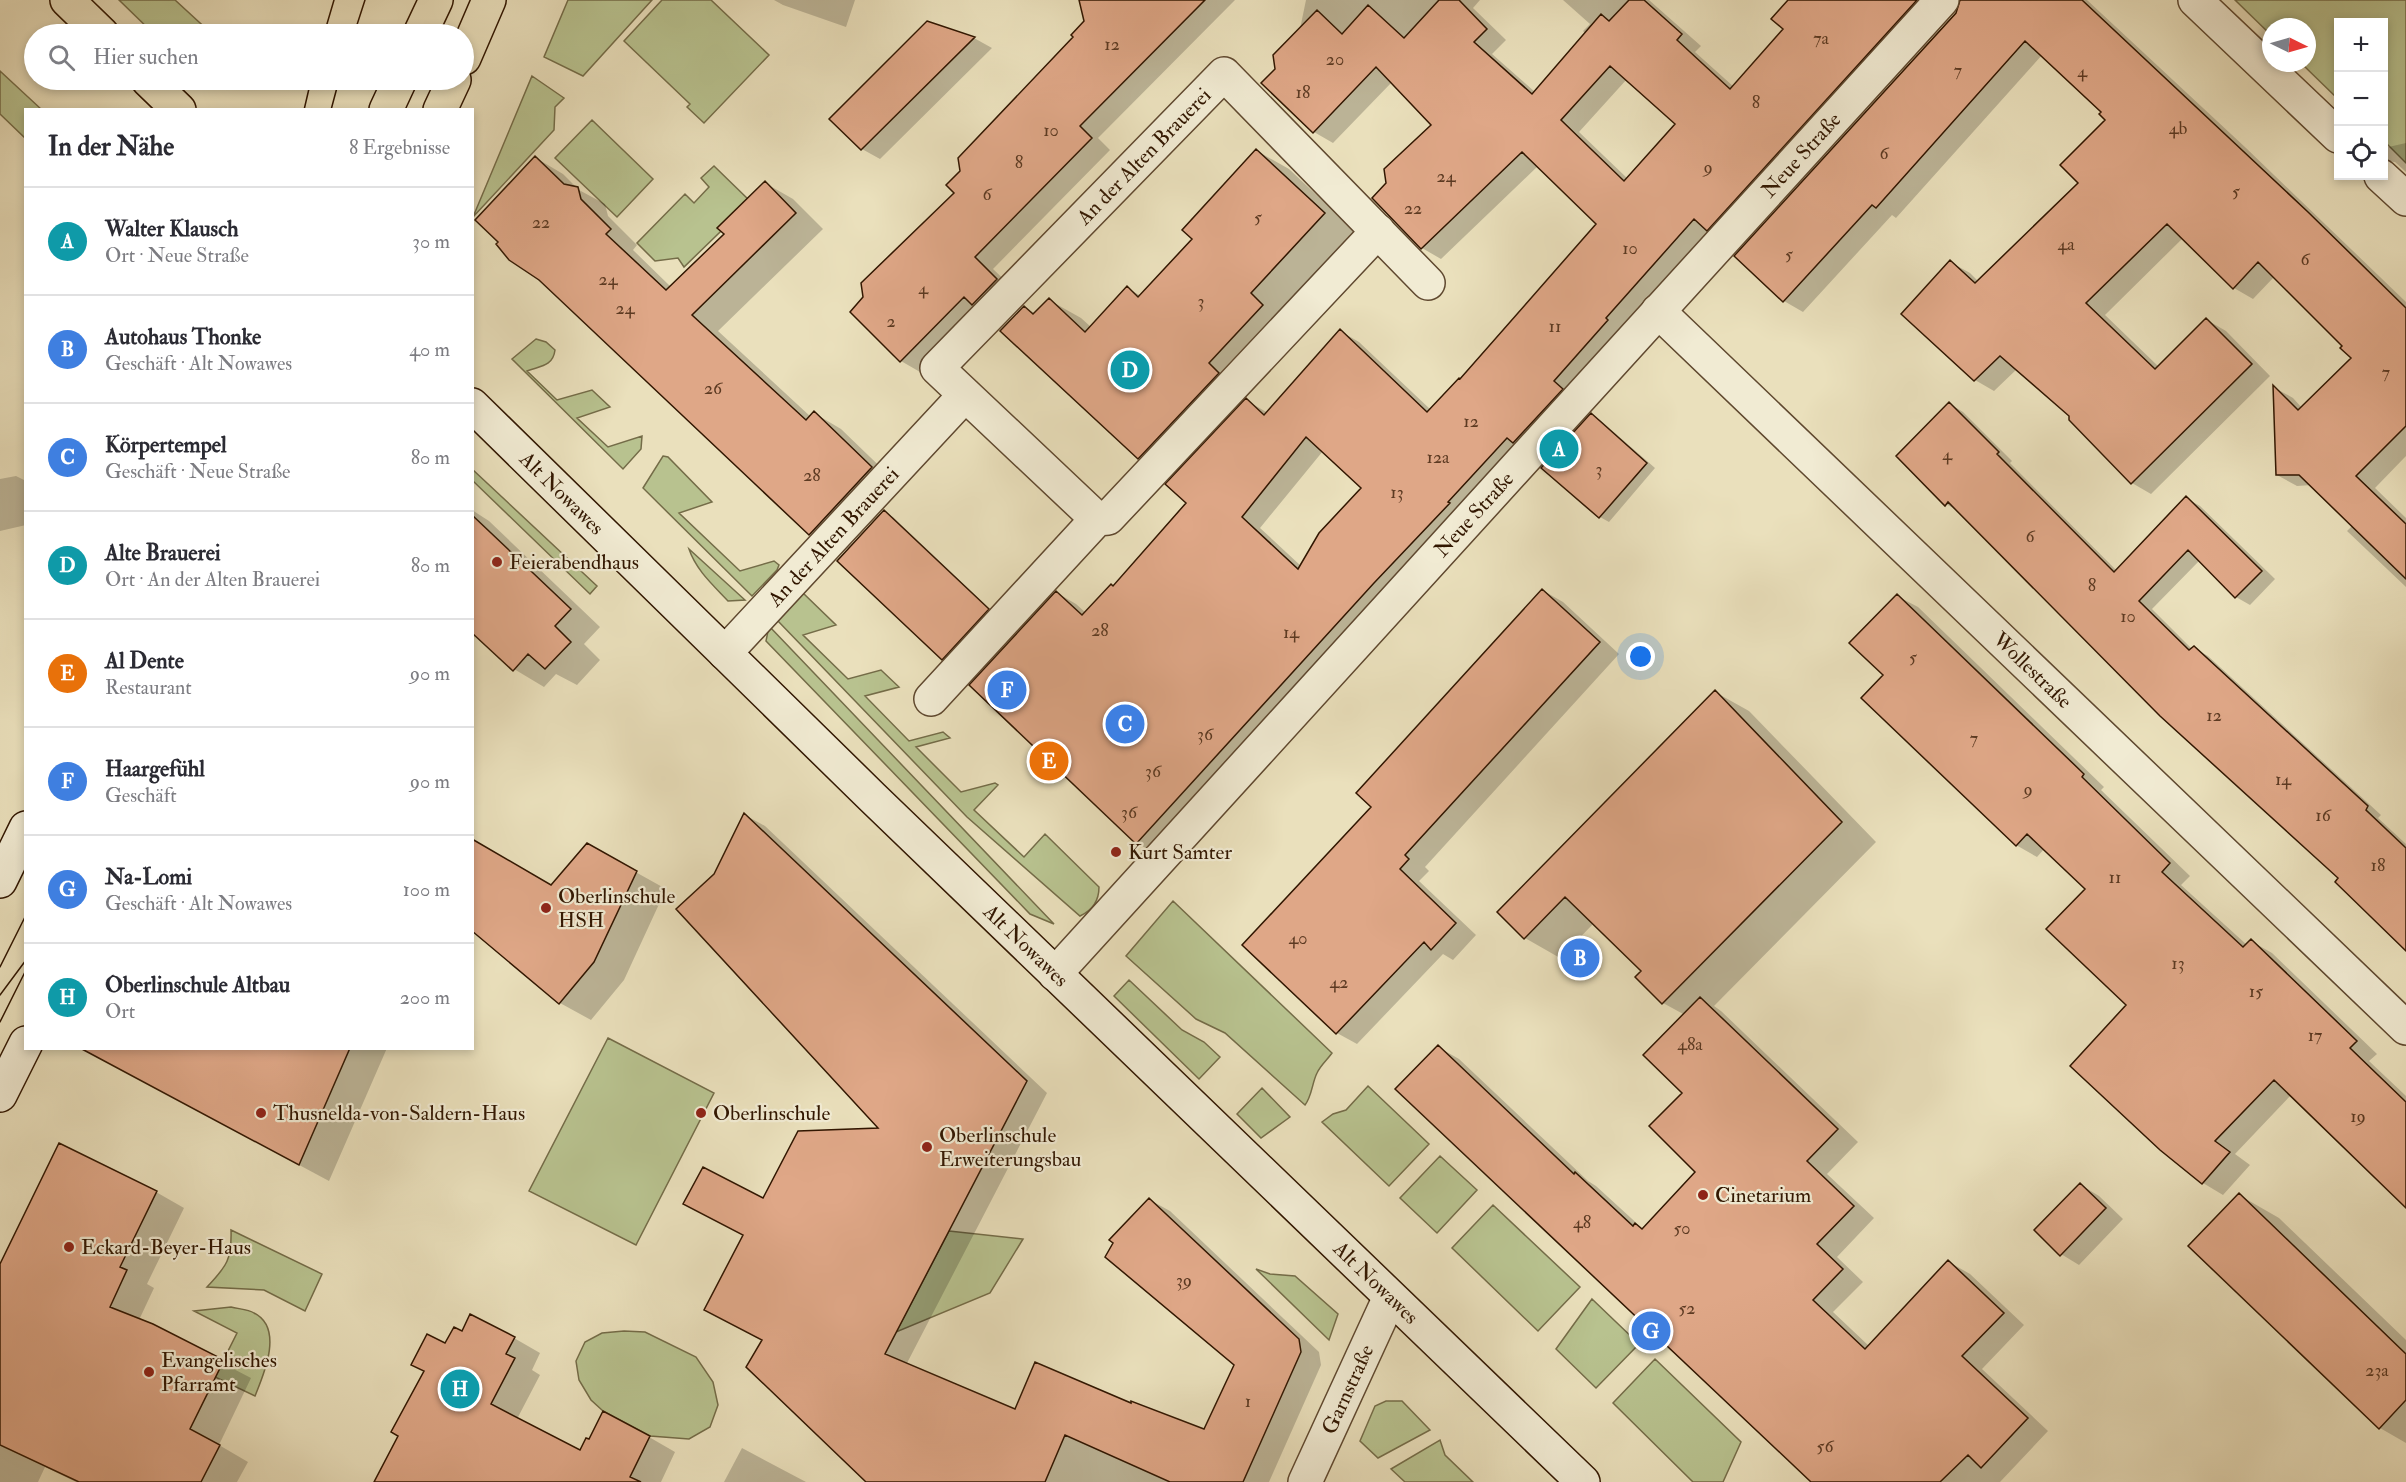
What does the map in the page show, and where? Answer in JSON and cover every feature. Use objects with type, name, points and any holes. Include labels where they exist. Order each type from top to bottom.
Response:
[{"type":"main road","points":[[67,0],[92,24]]},
{"type":"main road","points":[[425,24],[436,0]]},
{"type":"main road","points":[[474,35],[489,0]]},
{"type":"main road","points":[[158,90],[177,108]]},
{"type":"main road","points":[[387,108],[395,90]]},
{"type":"main road","points":[[442,108],[450,90]]},
{"type":"street","name":"Neue Straße","points":[[1055,974],[1942,0]]},
{"type":"street","points":[[2195,0],[2334,132]]},
{"type":"street","name":"An der Alten Brauerei","points":[[1097,519],[937,368],[1224,74],[1428,283]]},
{"type":"street","points":[[2385,180],[2406,199]]},
{"type":"street","points":[[931,699],[1097,519],[1108,518],[1378,231]]},
{"type":"street","name":"Wollestraße","points":[[1658,311],[2406,1028]]},
{"type":"street","name":"An der Alten Brauerei","points":[[725,653],[965,395]]},
{"type":"street","name":"Alt Nowawes","points":[[474,407],[1055,974],[1583,1482]]},
{"type":"street","points":[[0,881],[24,832]]},
{"type":"street","points":[[0,1095],[24,1047]]},
{"type":"street","name":"Garnstraße","points":[[1305,1482],[1390,1297]]},
{"type":"green space","points":[[119,0],[175,0],[201,24],[144,24]]},
{"type":"green space","points":[[568,0],[652,0],[583,76],[544,57]]},
{"type":"green space","points":[[662,0],[711,0],[769,55],[704,123],[687,107],[690,104],[624,41]]},
{"type":"green space","points":[[2235,0],[2406,0],[2406,163],[2388,145],[2388,18],[2334,18],[2334,95],[2310,72],[2316,72],[2316,18],[2262,18],[2262,26]]},
{"type":"green space","points":[[0,71],[40,108],[24,108],[24,137],[0,114]]},
{"type":"green space","points":[[532,76],[564,98],[555,107],[554,130],[474,215]]},
{"type":"green space","points":[[592,120],[653,179],[617,217],[555,158]]},
{"type":"green space","points":[[714,166],[751,202],[684,267],[678,258],[655,261],[637,243],[685,194],[694,203],[709,187],[701,178]]},
{"type":"green space","points":[[536,339],[546,342],[555,350],[554,356],[545,365],[527,371],[557,400],[592,390],[610,407],[577,418],[608,447],[642,436],[641,449],[623,469],[512,359]]},
{"type":"green space","points":[[663,456],[668,457],[712,502],[679,513],[740,571],[774,561],[779,565],[752,596],[643,488]]},
{"type":"green space","points":[[474,471],[597,586],[590,594],[474,482]]},
{"type":"green space","points":[[689,549],[745,600],[728,601],[700,570]]},
{"type":"green space","points":[[803,593],[836,625],[803,635],[848,679],[881,670],[899,687],[865,696],[909,741],[943,732],[950,738],[916,747],[961,792],[995,783],[998,785],[974,810],[1024,857],[1045,834],[1099,887],[1098,897],[1088,911],[1080,916],[967,817],[777,620]]},
{"type":"green space","points":[[769,626],[1054,924],[1030,914],[766,641]]},
{"type":"green space","points":[[1173,901],[1332,1053],[1318,1070],[1305,1105],[1225,1033],[1196,1019],[1126,956]]},
{"type":"green space","points":[[1129,980],[1182,1030],[1204,1042],[1220,1057],[1199,1079],[1114,996]]},
{"type":"green space","points":[[608,1038],[714,1093],[636,1245],[529,1191]]},
{"type":"green space","points":[[1368,1086],[1429,1144],[1389,1186],[1322,1122],[1333,1114],[1346,1110]]},
{"type":"green space","points":[[1262,1088],[1290,1117],[1261,1138],[1237,1114]]},
{"type":"green space","points":[[1440,1156],[1477,1190],[1437,1233],[1400,1198]]},
{"type":"green space","points":[[1493,1205],[1580,1287],[1538,1331],[1452,1248]]},
{"type":"green space","points":[[231,1230],[322,1274],[305,1311],[264,1290],[207,1287],[227,1262]]},
{"type":"green space","points":[[949,1231],[1023,1239],[990,1293],[896,1332]]},
{"type":"green space","points":[[1256,1269],[1270,1274],[1295,1276],[1338,1314],[1329,1340]]},
{"type":"green space","points":[[1592,1299],[1639,1344],[1596,1388],[1556,1349]]},
{"type":"green space","points":[[231,1307],[254,1313],[263,1320],[268,1329],[270,1340],[267,1364],[255,1396],[215,1377],[237,1333],[194,1311]]},
{"type":"green space","points":[[645,1332],[696,1357],[713,1382],[718,1405],[710,1427],[689,1439],[650,1436],[603,1411],[591,1400],[579,1380],[576,1361],[585,1342],[602,1333]]},
{"type":"green space","points":[[1655,1359],[1741,1442],[1723,1482],[1693,1482],[1613,1403]]},
{"type":"green space","points":[[1386,1401],[1402,1401],[1430,1430],[1378,1458],[1360,1441],[1375,1406]]},
{"type":"green space","points":[[1440,1440],[1445,1455],[1473,1482],[1405,1482],[1391,1469]]},
{"type":"building","points":[[1079,0],[1205,0],[1080,126],[1092,138],[975,257],[997,279],[972,305],[964,297],[900,362],[850,312],[863,297],[861,283],[954,193],[946,185],[960,171],[958,158],[1073,37],[1071,35],[1084,21]]},
{"type":"building","points":[[1439,0],[1459,0],[1487,29],[1474,42],[1532,94],[1601,14],[1609,21],[1629,0],[1644,0],[1682,34],[1677,40],[1730,89],[1783,29],[1771,19],[1788,0],[1917,0],[1707,231],[1694,219],[1606,318],[1608,320],[1554,381],[1563,389],[1513,443],[1507,438],[1136,844],[969,685],[1056,591],[1082,615],[1111,584],[1113,586],[1186,503],[1165,484],[1246,398],[1264,415],[1340,329],[1427,412],[1460,379],[1596,224],[1522,152],[1421,249],[1372,198],[1386,183],[1384,169],[1431,125],[1376,67],[1313,133],[1261,83],[1275,69],[1273,55],[1317,10],[1342,34],[1368,5],[1404,38]],"holes":[[[1610,66],[1675,124],[1624,181],[1561,120]],[[1306,437],[1361,488],[1319,533],[1298,569],[1242,517]]]},
{"type":"building","points":[[1960,0],[2082,0],[2308,212],[2406,308],[2406,426],[2356,476],[2406,524],[2406,579],[2299,475],[2276,475],[2273,385],[2298,410],[2351,358],[2340,348],[2342,346],[2258,262],[2233,289],[2167,224],[2086,303],[2155,369],[2206,318],[2252,364],[2131,484],[2069,420],[2069,416],[2000,356],[1974,381],[1901,314],[1950,260],[1975,283],[2078,183],[2060,165],[2105,120],[2099,114],[2101,112],[2025,41],[1876,208],[1872,205],[1783,302],[1734,256],[1956,13]]},
{"type":"building","points":[[927,21],[975,37],[861,150],[829,119]]},
{"type":"building","points":[[1256,149],[1325,213],[1251,293],[1263,305],[1209,363],[1219,373],[1138,459],[1000,331],[1024,306],[1033,314],[1049,298],[1085,332],[1127,286],[1138,297],[1192,239],[1182,230]]},
{"type":"building","points":[[535,156],[564,184],[578,187],[581,199],[611,229],[606,234],[666,290],[724,234],[717,228],[765,181],[796,213],[692,315],[806,420],[814,411],[872,467],[809,535],[539,280],[509,260],[496,244],[498,242],[475,220]]},
{"type":"building","points":[[1949,402],[2114,572],[2186,496],[2262,571],[2235,598],[2188,550],[2139,601],[2189,650],[2194,646],[2368,806],[2366,810],[2406,848],[2406,951],[2335,882],[2338,878],[2160,716],[1948,502],[1945,506],[1896,456]]},
{"type":"building","points":[[1591,413],[1647,463],[1599,518],[1541,468]]},
{"type":"building","points":[[884,510],[989,609],[942,660],[837,561]]},
{"type":"building","name":"Feierabendhaus","points":[[474,517],[571,609],[555,626],[571,642],[545,669],[528,654],[513,671],[474,635]]},
{"type":"building","points":[[1542,589],[1600,642],[1405,855],[1409,859],[1400,869],[1456,923],[1431,950],[1424,942],[1336,1034],[1242,945],[1371,807],[1356,793]]},
{"type":"building","points":[[1897,594],[2084,774],[2082,777],[2170,863],[2162,872],[2243,947],[2251,939],[2357,1041],[2350,1048],[2406,1102],[2406,1208],[2274,1080],[2215,1141],[2230,1152],[2202,1184],[2160,1150],[2070,1066],[2126,1005],[2046,929],[2085,889],[2027,834],[2016,846],[1861,698],[1883,675],[1849,643]]},
{"type":"building","points":[[1715,690],[1842,822],[1662,1004],[1635,977],[1641,971],[1565,897],[1524,939],[1497,912]]},
{"type":"building","points":[[744,813],[1027,1081],[885,1354],[1015,1409],[1035,1362],[1131,1403],[1131,1401],[1204,1429],[1234,1365],[1105,1257],[1113,1243],[1109,1240],[1149,1198],[1299,1339],[1301,1352],[1243,1482],[1170,1482],[1065,1435],[1045,1482],[866,1482],[746,1367],[762,1340],[704,1310],[743,1235],[683,1204],[703,1167],[763,1198],[798,1131],[878,1128],[676,909],[714,874]]},
{"type":"building","name":"Oberlinschule HSH","points":[[474,840],[551,885],[587,843],[637,871],[594,962],[559,1004],[474,933]]},
{"type":"building","points":[[1700,997],[1838,1129],[1807,1161],[1854,1206],[1817,1244],[1843,1269],[1813,1300],[1865,1349],[1948,1260],[2004,1313],[1962,1356],[2028,1418],[1981,1468],[1968,1455],[1940,1482],[1811,1482],[1395,1089],[1438,1045],[1574,1174],[1575,1172],[1633,1226],[1635,1223],[1642,1229],[1695,1172],[1649,1126],[1682,1093],[1643,1055]]},
{"type":"building","name":"Thusnelda-von-Saldern-Haus","points":[[84,1050],[349,1050],[299,1165]]},
{"type":"building","points":[[59,1143],[157,1191],[120,1267],[127,1270],[110,1307],[153,1324],[224,1360],[190,1429],[220,1445],[201,1482],[79,1482],[0,1445],[0,1264]]},
{"type":"building","points":[[2080,1183],[2106,1208],[2060,1256],[2034,1230]]},
{"type":"building","points":[[2239,1193],[2406,1354],[2406,1400],[2379,1429],[2188,1246]]},
{"type":"building","points":[[470,1314],[515,1337],[506,1354],[515,1358],[491,1404],[580,1450],[586,1438],[589,1439],[603,1411],[650,1436],[630,1477],[641,1482],[374,1482],[398,1436],[391,1432],[424,1371],[411,1365],[427,1334],[445,1343],[454,1327],[462,1331]]},
{"type":"tram line","points":[[327,24],[334,0]]},
{"type":"tram line","points":[[357,24],[365,0]]},
{"type":"tram line","points":[[304,108],[309,90]]},
{"type":"tram line","points":[[332,108],[336,90]]},
{"type":"tram line","points":[[0,967],[24,919]]},
{"type":"tram line","points":[[0,995],[24,963]]},
{"type":"tram line","points":[[0,1022],[24,974]]},
{"type":"place","name":"Alte Brauerei","points":[[1130,370]]},
{"type":"place","name":"Walter Klausch","points":[[1559,449]]},
{"type":"place","name":"Feierabendhaus","points":[[497,562]]},
{"type":"place","name":"Haargefühl","points":[[1007,690]]},
{"type":"place","name":"Körpertempel","points":[[1125,724]]},
{"type":"place","name":"Al Dente","points":[[1049,761]]},
{"type":"place","name":"Kurt Samter","points":[[1116,852]]},
{"type":"place","name":"Oberlinschule HSH","points":[[546,908]]},
{"type":"place","name":"Autohaus Thonke","points":[[1580,958]]},
{"type":"place","name":"Thusnelda-von-Saldern-Haus","points":[[261,1113]]},
{"type":"place","name":"Oberlinschule","points":[[701,1113]]},
{"type":"place","name":"Oberlinschule Erweiterungsbau","points":[[927,1147]]},
{"type":"place","name":"Cinetarium","points":[[1703,1195]]},
{"type":"place","name":"Eckard-Beyer-Haus","points":[[69,1247]]},
{"type":"place","name":"Na-Lomi","points":[[1651,1331]]},
{"type":"place","name":"Evangelisches Pfarramt","points":[[149,1372]]},
{"type":"place","name":"Oberlinschule Altbau","points":[[460,1389]]}]
